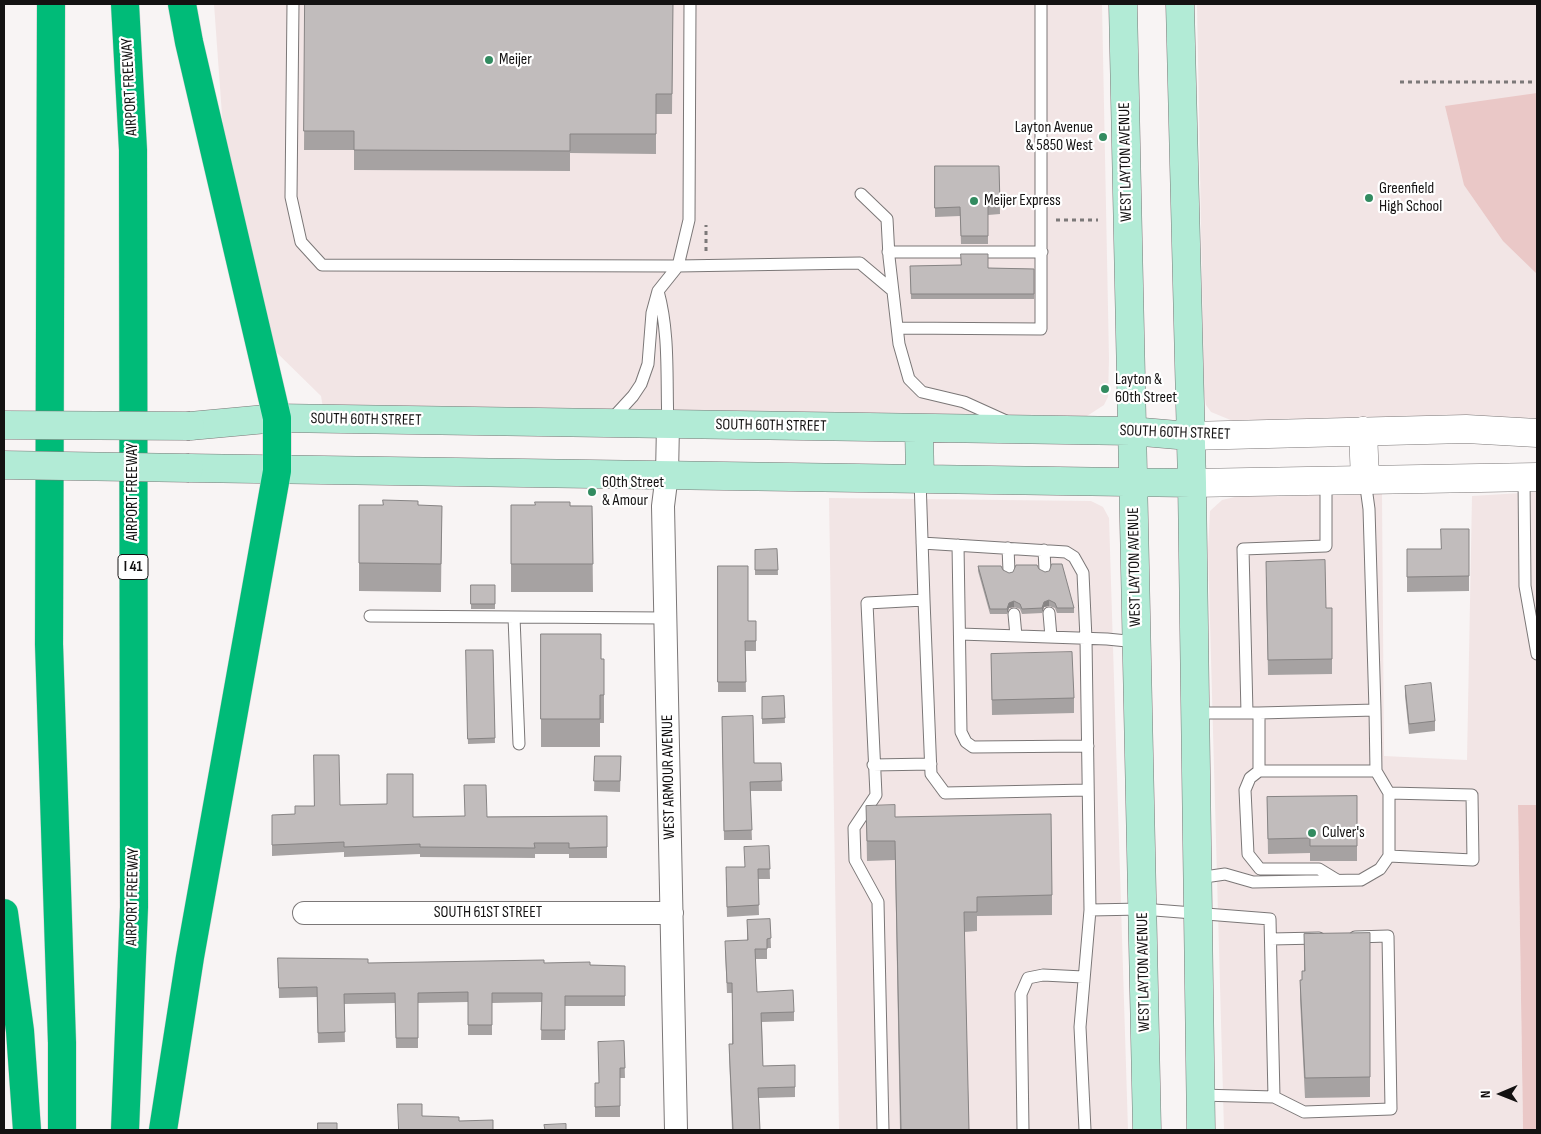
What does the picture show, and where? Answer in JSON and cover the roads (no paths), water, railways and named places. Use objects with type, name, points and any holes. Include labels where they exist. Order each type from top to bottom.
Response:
[{"type":"highway","points":[[51,4],[49,644],[62,1044],[62,1130]]},
{"type":"highway","name":"AIRPORT FREEWAY","points":[[124,1130],[134,907],[133,150],[125,4]]},
{"type":"highway","points":[[163,1130],[190,957],[276,471],[277,418],[189,42],[182,4]]},
{"type":"highway","points":[[4,913],[20,1031],[27,1130]]},
{"type":"main road","name":"WEST LAYTON AVENUE","points":[[1123,4],[1147,1130]]},
{"type":"main road","points":[[1180,4],[1189,436],[1192,483],[1201,1130]]},
{"type":"main road","name":"SOUTH 60TH STREET","points":[[4,425],[190,426],[277,418],[1131,431],[1189,436]]},
{"type":"main road","points":[[919,428],[920,479]]},
{"type":"main road","points":[[4,465],[276,471],[667,474],[1133,484],[1192,483]]},
{"type":"street","name":"WEST ARMOUR AVENUE","points":[[668,424],[667,474],[663,506],[676,1130]]},
{"type":"street","name":"SOUTH 60TH STREET","points":[[1189,436],[1466,429],[1537,434]]},
{"type":"street","points":[[1363,431],[1364,480]]},
{"type":"street","points":[[1192,483],[1531,477]]},
{"type":"street","name":"SOUTH 61ST STREET","points":[[304,913],[672,913]]},
{"type":"lane","points":[[293,4],[292,196],[301,242],[322,265],[678,266],[860,263],[892,290]]},
{"type":"lane","points":[[608,424],[641,384],[648,364],[652,313],[658,291],[678,266],[689,220],[690,4]]},
{"type":"lane","points":[[898,328],[1042,329],[1041,4]]},
{"type":"lane","points":[[861,194],[887,219],[892,290],[904,366],[909,380],[922,392],[964,402],[1026,430]]},
{"type":"lane","points":[[888,252],[1042,252]]},
{"type":"lane","points":[[658,291],[663,310],[669,373],[668,424]]},
{"type":"lane","points":[[1531,477],[1525,558],[1525,586],[1537,654]]},
{"type":"lane","points":[[920,479],[931,774],[944,793],[1087,790]]},
{"type":"lane","points":[[1247,713],[1243,549],[1326,546],[1326,480]]},
{"type":"lane","points":[[1197,878],[1225,874],[1253,882],[1362,880],[1380,868],[1389,856],[1389,793],[1376,771],[1369,509],[1364,480]]},
{"type":"lane","points":[[922,543],[1066,552],[1074,557],[1083,573],[1086,639],[1090,910],[1080,1027],[1085,1130]]},
{"type":"lane","points":[[958,545],[961,732],[966,742],[973,748],[1088,746]]},
{"type":"lane","points":[[1008,548],[1010,571]]},
{"type":"lane","points":[[1044,550],[1045,570]]},
{"type":"lane","points":[[1525,558],[1537,558]]},
{"type":"lane","points":[[883,1130],[878,902],[855,860],[854,828],[876,795],[873,765],[867,603],[924,600]]},
{"type":"lane","points":[[1049,613],[1051,637]]},
{"type":"lane","points":[[1014,614],[1016,636]]},
{"type":"lane","points":[[370,616],[666,618]]},
{"type":"lane","points":[[514,617],[519,744]]},
{"type":"lane","points":[[960,634],[1137,642]]},
{"type":"lane","points":[[1195,713],[1375,710]]},
{"type":"lane","points":[[1259,713],[1259,771]]},
{"type":"lane","points":[[873,765],[931,764]]},
{"type":"lane","points":[[1337,880],[1319,868],[1260,869],[1248,854],[1245,790],[1250,778],[1259,771],[1376,771]]},
{"type":"lane","points":[[1389,793],[1472,795],[1473,860],[1389,856]]},
{"type":"lane","points":[[1090,910],[1142,909],[1270,919],[1274,1097]]},
{"type":"lane","points":[[1200,1095],[1274,1097],[1304,1112],[1391,1109],[1388,936],[1271,939]]},
{"type":"lane","points":[[1023,1130],[1021,994],[1028,978],[1043,975],[1083,977]]},
{"type":"place","name":"Meijer","points":[[489,60]]},
{"type":"place","name":"Layton Avenue & 5850 West","points":[[1103,137]]},
{"type":"place","name":"Greenfield High School","points":[[1369,198]]},
{"type":"place","name":"Meijer Express","points":[[974,201]]},
{"type":"place","name":"Layton & 60th Street","points":[[1105,389]]},
{"type":"place","name":"60th Street & Amour","points":[[592,492]]},
{"type":"place","name":"Culver's","points":[[1312,833]]}]
